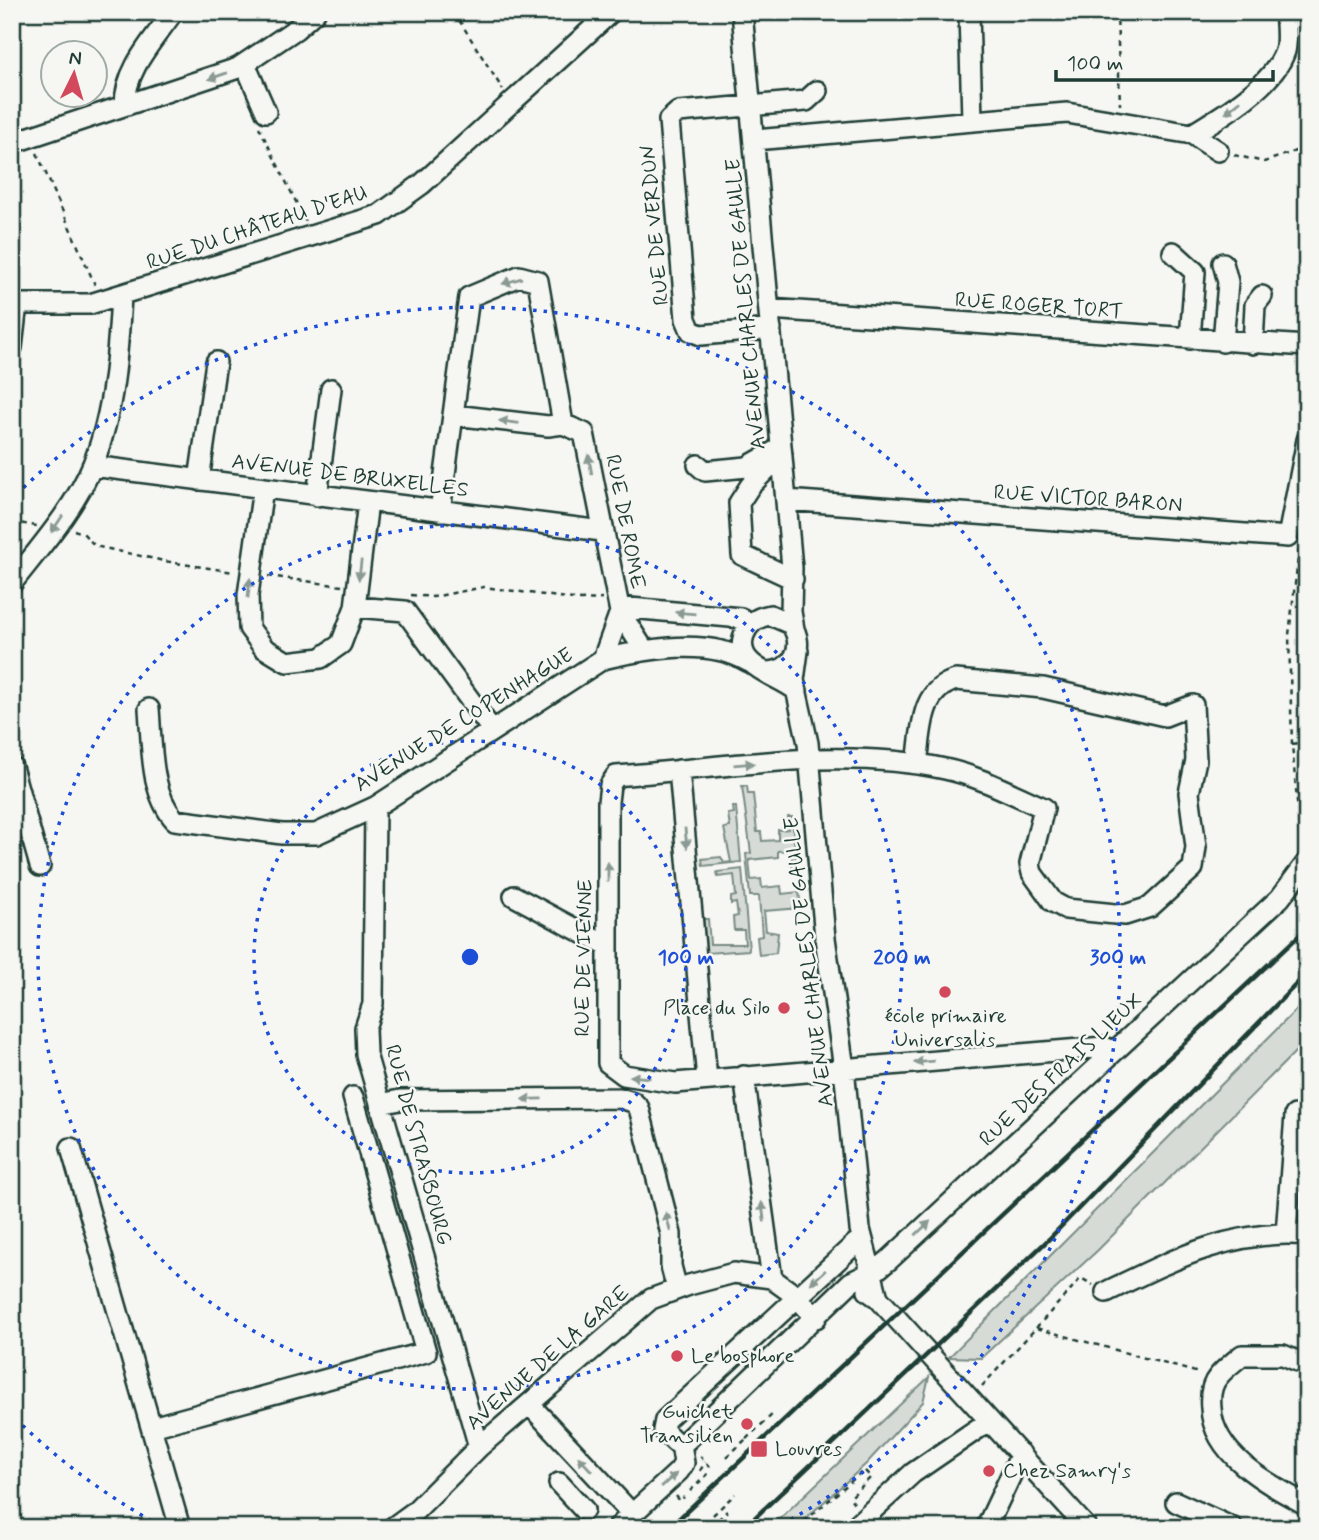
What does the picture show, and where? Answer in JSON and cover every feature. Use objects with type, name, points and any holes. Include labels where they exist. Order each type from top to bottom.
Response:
[{"type":"street","points":[[125,105],[131,75],[173,12]]},
{"type":"street","points":[[21,140],[245,64],[315,12]]},
{"type":"street","name":"RUE DU CHÂTEAU D'EAU","points":[[15,304],[90,304],[379,215],[422,184],[611,12]]},
{"type":"street","name":"AVENUE CHARLES DE GAULLE","points":[[742,12],[782,451],[794,629]]},
{"type":"street","points":[[969,12],[972,120]]},
{"type":"street","points":[[1192,134],[1221,117],[1276,71],[1286,48],[1285,12]]},
{"type":"street","points":[[245,64],[261,115]]},
{"type":"street","points":[[750,105],[806,100],[817,91]]},
{"type":"street","name":"RUE DE VERDUN","points":[[750,105],[674,113],[669,120],[686,319],[691,331],[701,335],[771,329]]},
{"type":"street","points":[[754,140],[1067,114],[1192,134],[1218,150]]},
{"type":"street","points":[[1173,252],[1195,272],[1190,339]]},
{"type":"street","points":[[1223,263],[1228,282],[1223,342]]},
{"type":"street","points":[[440,511],[469,297],[519,276],[538,281],[563,424],[548,426],[454,415]]},
{"type":"street","points":[[12,583],[55,528],[92,466],[112,381],[121,296]]},
{"type":"street","points":[[1253,344],[1255,305],[1262,296]]},
{"type":"street","points":[[12,347],[15,304]]},
{"type":"street","name":"RUE ROGER TORT","points":[[769,309],[1307,346]]},
{"type":"street","points":[[199,480],[216,362]]},
{"type":"street","points":[[317,496],[331,389]]},
{"type":"street","name":"RUE DE ROME","points":[[563,424],[584,433],[618,606],[644,650]]},
{"type":"street","name":"RUE VICTOR BARON","points":[[786,500],[1288,537],[1307,440]]},
{"type":"street","points":[[698,465],[705,471],[747,467],[782,451]]},
{"type":"street","points":[[716,649],[780,608],[792,585],[742,555],[738,503],[782,451]]},
{"type":"street","name":"AVENUE DE BRUXELLES","points":[[92,466],[602,531]]},
{"type":"street","points":[[263,488],[251,574],[248,628],[264,648],[286,662],[321,658],[341,644],[356,597],[369,502]]},
{"type":"street","points":[[356,597],[405,611],[492,730]]},
{"type":"street","points":[[767,672],[784,668],[797,651],[799,640],[794,629],[777,616],[752,624],[741,618],[618,606],[603,659],[644,650],[716,649],[749,662],[797,691]]},
{"type":"street","points":[[749,662],[742,645],[752,624]]},
{"type":"street","name":"AVENUE CHARLES DE GAULLE","points":[[797,651],[793,672],[810,760],[825,938],[844,1068],[858,1256]]},
{"type":"street","name":"AVENUE DE COPENHAGUE","points":[[149,709],[156,776],[165,809],[175,820],[282,834],[316,834],[375,807],[603,659]]},
{"type":"street","points":[[707,1080],[679,770],[810,760],[917,764],[974,778],[1044,808],[1030,864],[1032,873],[1054,902],[1066,909],[1125,915],[1150,907],[1193,869],[1196,847],[1189,793],[1196,760],[1193,705],[1166,716],[1043,688],[956,680],[944,683],[926,706],[917,764]]},
{"type":"street","points":[[12,767],[40,866]]},
{"type":"street","name":"RUE DE VIENNE","points":[[679,770],[616,776],[610,785],[608,1063],[624,1075],[675,1083],[1104,1046],[1113,1051]]},
{"type":"street","name":"RUE DE STRASBOURG","points":[[375,807],[373,1004],[365,1028],[366,1054],[479,1447]]},
{"type":"street","name":"RUE DES FRAIS LIEUX","points":[[858,1256],[878,1269],[1280,898],[1307,862]]},
{"type":"street","points":[[514,896],[607,946]]},
{"type":"street","points":[[744,1076],[772,1279]]},
{"type":"street","points":[[152,1427],[426,1352],[353,1097]]},
{"type":"street","points":[[380,1104],[400,1100],[620,1098],[633,1102],[639,1108],[671,1234],[671,1266],[677,1289]]},
{"type":"street","points":[[1286,1234],[1295,1115],[1307,1115]]},
{"type":"street","points":[[71,1148],[180,1528]]},
{"type":"street","points":[[1106,1292],[1208,1245],[1286,1234],[1307,1235]]},
{"type":"street","points":[[681,1444],[675,1442],[663,1430],[665,1420],[796,1296],[858,1256]]},
{"type":"street","points":[[858,1256],[878,1298],[1087,1528]]},
{"type":"street","points":[[681,1444],[816,1318],[845,1287],[858,1256]]},
{"type":"street","name":"AVENUE DE LA GARE","points":[[400,1525],[479,1447],[637,1308],[677,1289],[734,1273],[772,1279],[796,1296],[816,1318]]},
{"type":"street","points":[[1307,1365],[1283,1355],[1242,1355],[1216,1378],[1210,1397],[1212,1419],[1221,1440],[1237,1458],[1270,1485],[1307,1505]]},
{"type":"street","points":[[529,1404],[632,1514]]},
{"type":"street","points":[[853,1528],[913,1473],[989,1421]]},
{"type":"street","points":[[617,1528],[679,1471],[684,1463],[681,1444]]},
{"type":"street","points":[[986,1528],[1021,1454]]},
{"type":"street","points":[[559,1483],[584,1510]]},
{"type":"street","points":[[1175,1502],[1233,1528]]},
{"type":"path","points":[[454,12],[510,102]]},
{"type":"path","points":[[1117,12],[1121,123]]},
{"type":"path","points":[[261,115],[313,236]]},
{"type":"path","points":[[21,140],[102,301]]},
{"type":"path","points":[[1218,150],[1264,162],[1307,147]]},
{"type":"path","points":[[12,522],[83,533],[95,546],[164,561],[251,574],[356,597]]},
{"type":"path","points":[[1300,542],[1289,635],[1292,744],[1300,838]]},
{"type":"path","points":[[408,594],[433,597],[484,587],[618,606]]},
{"type":"path","points":[[1292,744],[1307,742]]},
{"type":"path","points":[[970,1398],[1081,1278],[1106,1292]]},
{"type":"path","points":[[1036,1328],[1216,1378]]},
{"type":"path","points":[[727,1457],[774,1413]]},
{"type":"path","points":[[690,1492],[707,1475],[701,1469]]},
{"type":"path","points":[[797,1528],[864,1470],[871,1477],[856,1492]]},
{"type":"path","points":[[713,1515],[735,1493]]},
{"type":"path","points":[[674,1494],[680,1501],[684,1497]]},
{"type":"path","points":[[718,1520],[727,1511]]},
{"type":"shaded area","points":[[742,786],[747,786],[748,794],[753,794],[757,832],[761,832],[762,841],[778,840],[778,830],[789,829],[788,817],[792,817],[797,872],[793,872],[791,850],[778,851],[778,857],[749,860],[751,880],[761,879],[762,888],[781,886],[782,894],[799,892],[801,908],[764,911],[766,931],[778,933],[776,953],[759,955],[757,937],[762,936],[759,896],[750,896],[746,854],[751,853]]},
{"type":"shaded area","points":[[733,807],[736,807],[741,862],[703,866],[702,859],[721,857],[724,863],[731,862],[724,828],[730,827],[728,814],[734,813]]},
{"type":"shaded area","points":[[742,869],[749,950],[706,953],[703,919],[708,919],[710,944],[745,944],[744,930],[734,930],[733,917],[738,916],[736,903],[731,904],[731,897],[736,896],[734,875],[718,877],[717,872]]},
{"type":"shaded area","points":[[1307,999],[1307,1040],[1098,1250],[981,1358],[949,1357]]},
{"type":"shaded area","points":[[929,1377],[923,1402],[866,1464],[795,1528],[770,1528]]},
{"type":"railway","points":[[669,1528],[1307,928]]},
{"type":"railway","points":[[744,1528],[1049,1239],[1307,973]]},
{"type":"place","name":"école primaire Universalis","points":[[945,992]]},
{"type":"place","name":"Place du Silo","points":[[784,1008]]},
{"type":"place","name":"Le bosphore","points":[[677,1356]]},
{"type":"place","name":"Guichet Transilien","points":[[747,1424]]},
{"type":"place","name":"Louvres","points":[[759,1449]]},
{"type":"place","name":"Chez Samry's","points":[[989,1471]]}]
